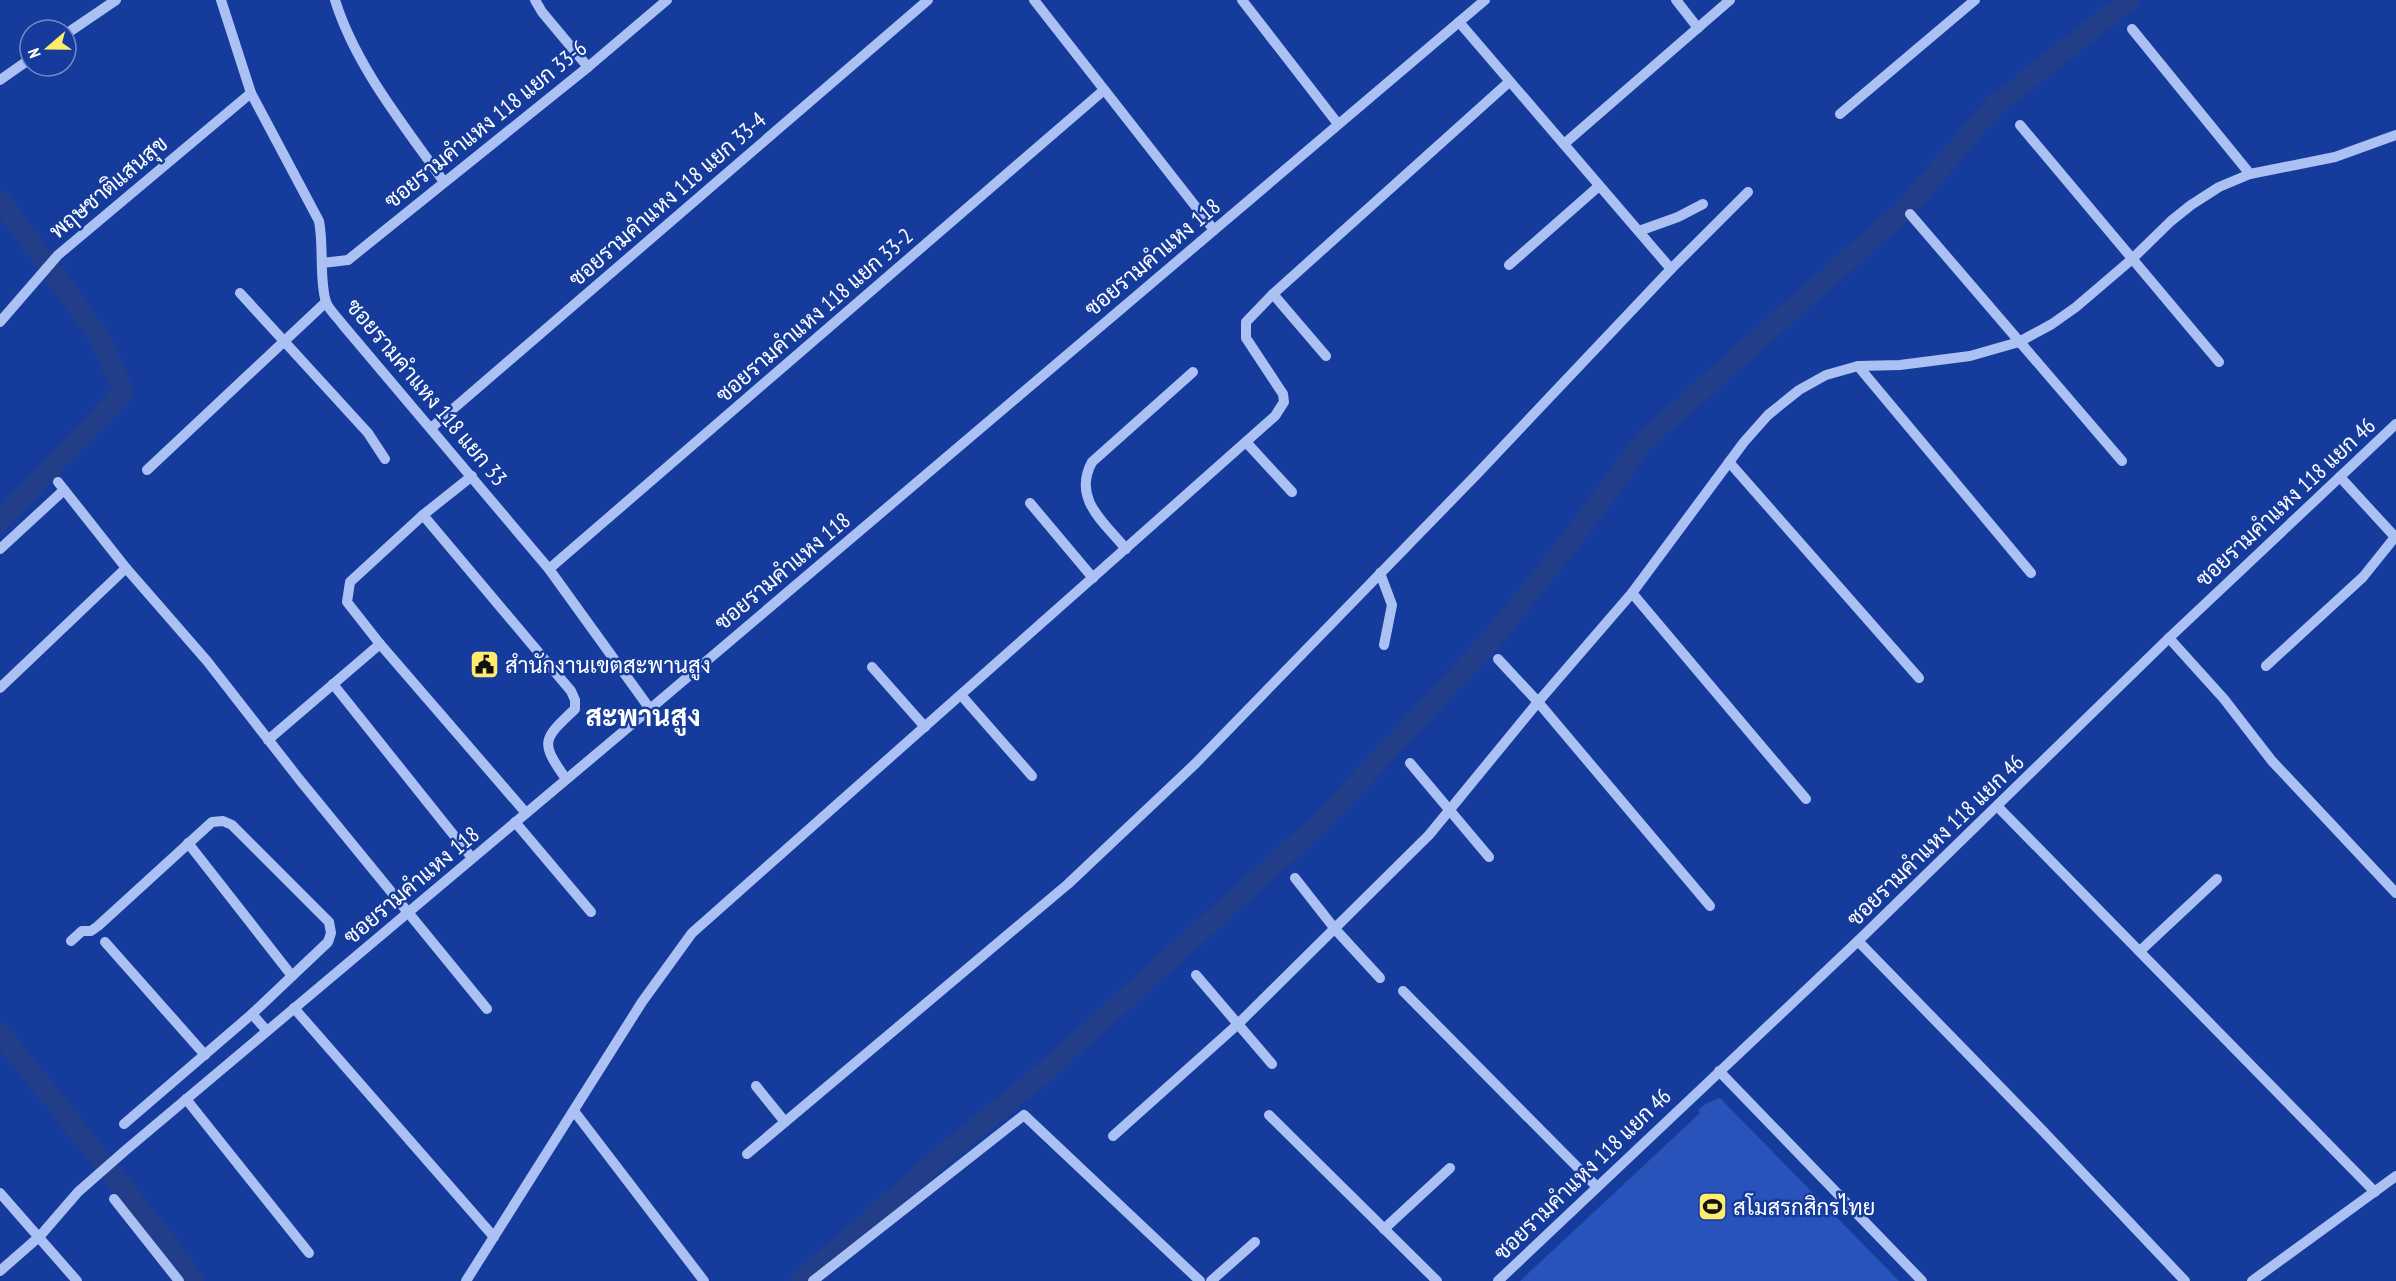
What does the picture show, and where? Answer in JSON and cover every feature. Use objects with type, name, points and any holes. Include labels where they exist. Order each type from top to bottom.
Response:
[{"type":"street","points":[[78,26],[116,0]]},
{"type":"street","name":"ซอยรามคำแหง 118 แยก 33","points":[[221,0],[251,93],[319,221],[326,302],[549,569],[650,709]]},
{"type":"street","points":[[335,0],[343,24],[382,94],[444,182]]},
{"type":"street","points":[[536,0],[543,12],[588,67]]},
{"type":"street","name":"ซอยรามคำแหง 118 แยก 33-6","points":[[322,263],[348,260],[588,67],[667,0]]},
{"type":"street","name":"ซอยรามคำแหง 118 แยก 33-4","points":[[431,428],[928,0]]},
{"type":"street","points":[[1034,0],[1214,230]]},
{"type":"street","points":[[1242,0],[1338,124]]},
{"type":"street","points":[[1676,0],[1698,28]]},
{"type":"street","points":[[1564,144],[1730,0]]},
{"type":"street","points":[[1840,114],[1975,0]]},
{"type":"street","name":"ซอยรามคำแหง 118","points":[[0,1271],[40,1236],[78,1192],[127,1149],[650,709],[1459,22],[1479,2]]},
{"type":"street","points":[[1459,22],[1671,269]]},
{"type":"street","points":[[2132,29],[2250,174]]},
{"type":"street","points":[[0,80],[18,67]]},
{"type":"street","points":[[466,1281],[642,1002],[692,933],[1275,416],[1284,402],[1283,394],[1246,338],[1244,329],[1246,322],[1273,294],[1509,82]]},
{"type":"street","name":"ซอยรามคำแหง 118 แยก 33-2","points":[[549,569],[1104,90]]},
{"type":"street","name":"พฤษชาติแสนสุข","points":[[0,322],[58,255],[251,93]]},
{"type":"street","points":[[2020,125],[2131,260],[2219,362]]},
{"type":"street","points":[[1113,1136],[1237,1025],[1430,836],[1538,702],[1632,593],[1729,462],[1768,415],[1799,390],[1826,375],[1858,366],[1935,362],[1970,356],[2019,342],[2068,313],[2191,205],[2219,188],[2250,174],[2335,157],[2396,135]]},
{"type":"street","points":[[1509,265],[1599,186]]},
{"type":"street","points":[[747,1154],[1068,884],[1196,763],[1671,269],[1748,192]]},
{"type":"street","points":[[1639,231],[1668,221],[1703,204]]},
{"type":"street","points":[[1910,214],[2122,461]]},
{"type":"street","points":[[240,293],[368,433],[385,459]]},
{"type":"street","points":[[1273,294],[1326,356]]},
{"type":"street","points":[[147,470],[326,302]]},
{"type":"street","points":[[1858,366],[2031,573]]},
{"type":"street","points":[[1126,549],[1087,500],[1086,472],[1092,462],[1192,372]]},
{"type":"street","name":"ซอยรามคำแหง 118 แยก 46","points":[[1498,1281],[1858,941],[2169,638],[2396,423]]},
{"type":"street","points":[[1246,442],[1292,492]]},
{"type":"street","points":[[1729,462],[1919,678]]},
{"type":"street","points":[[472,476],[423,515],[350,582],[347,602],[380,644],[526,813]]},
{"type":"street","points":[[2266,666],[2363,577],[2395,537],[2340,477]]},
{"type":"street","points":[[0,549],[61,486],[126,568],[207,661],[268,740],[487,1009]]},
{"type":"street","points":[[1030,503],[1093,578]]},
{"type":"street","points":[[423,515],[571,691],[575,700],[575,709],[555,727],[547,743],[549,755],[566,779]]},
{"type":"street","points":[[0,688],[126,568]]},
{"type":"street","points":[[1380,573],[1392,604],[1384,645]]},
{"type":"street","points":[[1632,593],[1806,800]]},
{"type":"street","points":[[2169,638],[2224,699],[2272,761],[2396,893]]},
{"type":"street","points":[[268,740],[380,644]]},
{"type":"street","points":[[1498,659],[1538,702],[1710,906]]},
{"type":"street","points":[[872,667],[925,727]]},
{"type":"street","points":[[333,684],[472,858]]},
{"type":"street","points":[[961,695],[1032,776]]},
{"type":"street","points":[[1410,763],[1489,857]]},
{"type":"street","points":[[1998,807],[2375,1192]]},
{"type":"street","points":[[71,941],[82,931],[98,926],[212,822],[223,821],[232,825],[329,922],[331,933],[328,942],[252,1014],[124,1124]]},
{"type":"street","points":[[515,822],[591,912]]},
{"type":"street","points":[[188,843],[292,976]]},
{"type":"street","points":[[1294,878],[1335,929],[1380,978]]},
{"type":"street","points":[[2140,951],[2217,879]]},
{"type":"street","points":[[1858,941],[2185,1281]]},
{"type":"street","points":[[105,942],[205,1055]]},
{"type":"street","points":[[1196,975],[1272,1064]]},
{"type":"street","points":[[1403,991],[1597,1187]]},
{"type":"street","points":[[294,1008],[494,1237]]},
{"type":"street","points":[[252,1014],[267,1031]]},
{"type":"street","points":[[1719,1071],[1922,1281]]},
{"type":"street","points":[[756,1086],[784,1122]]},
{"type":"street","points":[[186,1099],[309,1253]]},
{"type":"street","points":[[574,1111],[704,1281]]},
{"type":"street","points":[[813,1281],[1024,1115],[1200,1281]]},
{"type":"street","points":[[1269,1115],[1437,1281]]},
{"type":"street","points":[[1384,1229],[1450,1168]]},
{"type":"street","points":[[2252,1281],[2396,1176]]},
{"type":"street","points":[[0,1193],[77,1281]]},
{"type":"street","points":[[114,1199],[179,1281]]},
{"type":"street","points":[[1211,1281],[1255,1242]]},
{"type":"shaded area","name":"สโมสรกสิกรไทย","points":[[1720,1098],[1899,1281],[1520,1281],[1700,1113],[1698,1110],[1707,1103]]},
{"type":"waterway","points":[[801,1281],[942,1156],[1040,1076],[1321,822],[1493,638],[1575,535],[1645,440],[1904,210],[1996,104],[2129,0]]},
{"type":"waterway","points":[[0,200],[97,333],[124,392],[0,521]]},
{"type":"waterway","points":[[0,1033],[163,1238],[193,1281]]},
{"type":"place","name":"สำนักงานเขตสะพานสูง","points":[[484,665]]},
{"type":"place","name":"สโมสรกสิกรไทย","points":[[1712,1207]]},
{"type":"district","name":"สะพานสูง","points":[[643,716]]}]
